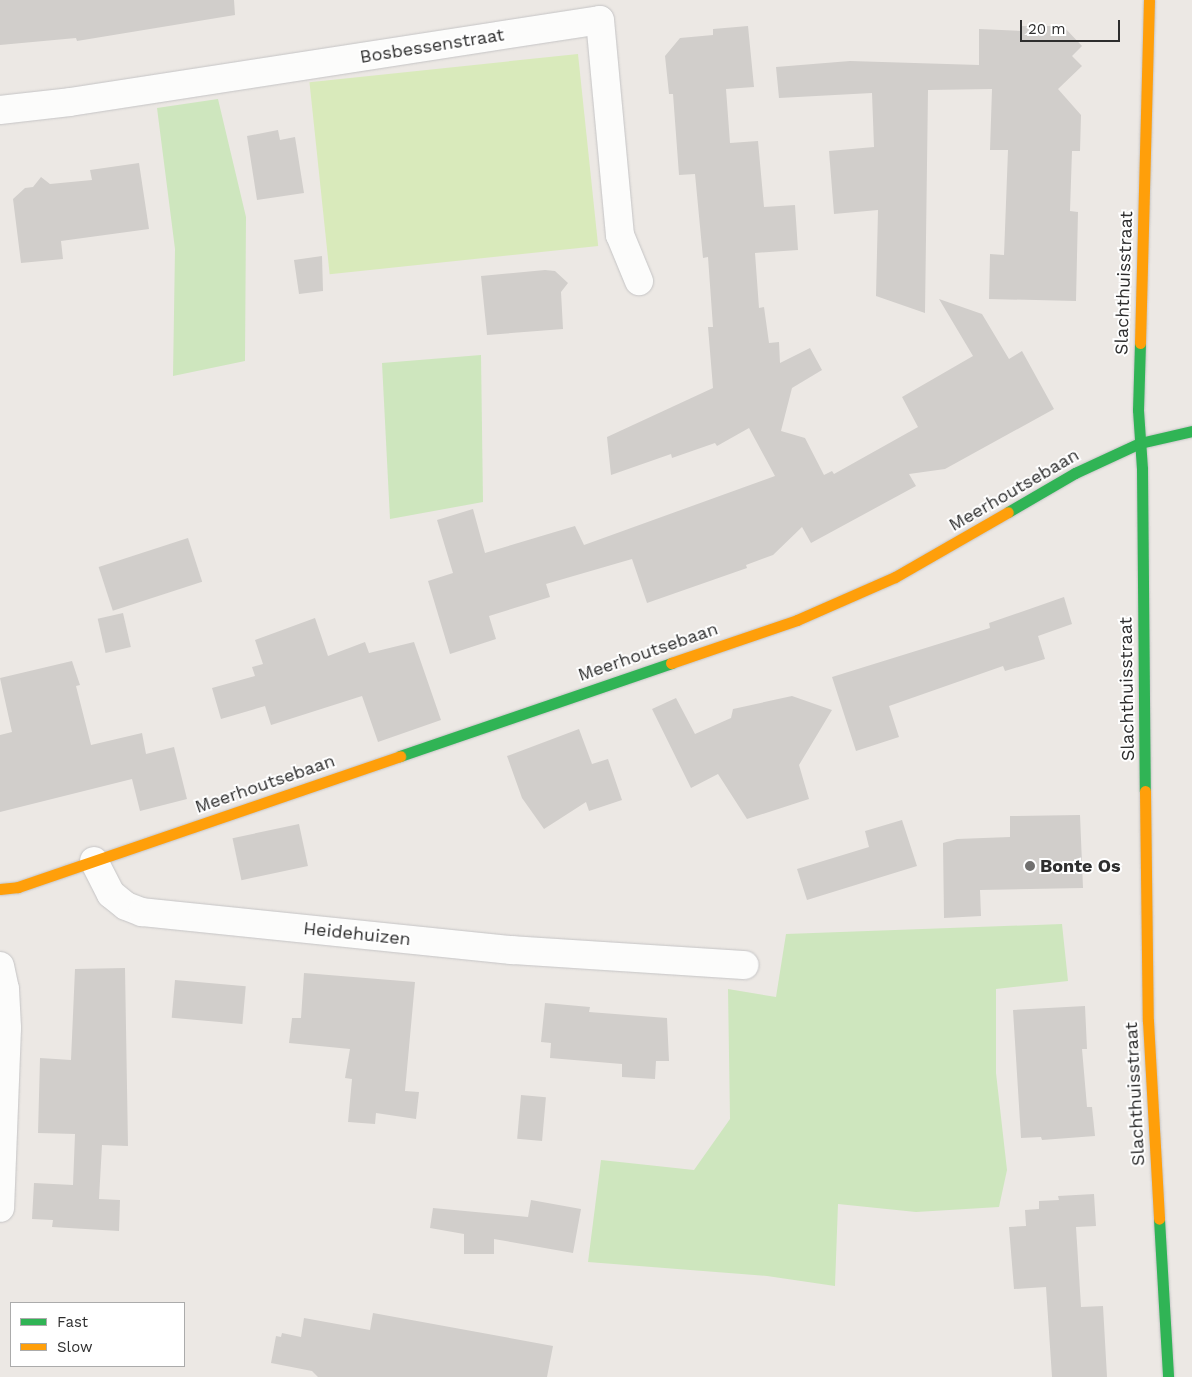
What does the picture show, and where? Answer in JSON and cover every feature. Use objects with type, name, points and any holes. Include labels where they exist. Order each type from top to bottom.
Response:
[{"type":"street","name":"Slachthuisstraat","points":[[1149,0],[1140,443],[1148,1021],[1168,1377]]},
{"type":"street","name":"Bosbessenstraat","points":[[0,110],[70,102],[600,20],[620,235],[639,281]]},
{"type":"street","name":"Meerhoutsebaan","points":[[94,861],[797,620],[895,577],[1075,473],[1140,443],[1192,431]]},
{"type":"street","points":[[0,889],[18,887],[94,861]]},
{"type":"street","name":"Heidehuizen","points":[[94,861],[111,894],[126,906],[142,912],[512,950],[744,965]]},
{"type":"street","points":[[0,966],[5,989],[7,1028],[0,1208]]},
{"type":"green space","points":[[578,54],[598,246],[330,274],[309,82]]},
{"type":"green space","points":[[218,99],[246,217],[245,361],[173,376],[175,249],[157,108]]},
{"type":"green space","points":[[481,355],[483,502],[390,519],[382,363]]},
{"type":"green space","points":[[1062,924],[1068,981],[996,989],[996,1073],[1007,1170],[999,1207],[916,1212],[838,1204],[835,1286],[767,1276],[588,1262],[601,1160],[694,1170],[730,1119],[728,989],[776,997],[786,934]]},
{"type":"building","points":[[0,0],[234,0],[235,15],[77,41],[76,38],[0,45]]},
{"type":"building","points":[[748,26],[754,87],[726,89],[730,143],[758,141],[764,207],[795,205],[798,250],[755,253],[759,308],[764,307],[769,343],[779,342],[780,363],[810,348],[822,370],[792,388],[781,431],[805,438],[824,475],[832,471],[834,474],[918,427],[902,397],[973,356],[939,299],[982,314],[1009,359],[1022,351],[1054,409],[945,469],[909,474],[916,486],[811,543],[802,527],[773,555],[746,565],[747,568],[647,603],[632,559],[546,584],[550,597],[489,616],[496,639],[450,654],[428,581],[453,573],[437,520],[473,509],[485,553],[575,526],[584,545],[775,476],[749,428],[717,446],[715,443],[672,458],[671,454],[611,475],[607,437],[713,388],[708,327],[713,327],[708,257],[703,258],[695,174],[679,175],[673,94],[669,94],[665,56],[680,38],[713,35],[713,29]]},
{"type":"building","points":[[1022,26],[1063,26],[1082,46],[1072,56],[1082,66],[1058,89],[1081,115],[1080,151],[1072,151],[1070,211],[1078,212],[1076,301],[989,299],[990,254],[1004,255],[1008,150],[990,150],[992,89],[928,90],[925,313],[876,296],[878,210],[834,214],[829,151],[874,147],[872,93],[779,98],[776,67],[850,61],[979,65],[979,29],[1022,31]]},
{"type":"building","points":[[278,130],[280,140],[295,137],[304,193],[257,200],[247,136]]},
{"type":"building","points":[[139,163],[149,229],[61,241],[63,259],[21,263],[13,199],[25,188],[33,187],[41,177],[50,184],[92,180],[90,170]]},
{"type":"building","points":[[322,256],[323,291],[299,294],[294,260]]},
{"type":"building","points":[[545,270],[555,271],[568,283],[561,292],[563,329],[487,335],[481,276]]},
{"type":"building","points":[[188,538],[202,582],[113,611],[99,567]]},
{"type":"building","points":[[1064,597],[1072,624],[1038,636],[1045,659],[1005,671],[1003,666],[889,706],[899,737],[856,751],[832,677],[990,628],[989,623]]},
{"type":"building","points":[[123,613],[131,647],[106,653],[98,619]]},
{"type":"building","points":[[315,618],[328,656],[365,642],[369,653],[414,642],[441,720],[378,742],[362,696],[271,725],[265,706],[221,719],[212,688],[255,676],[252,667],[263,664],[255,640]]},
{"type":"building","points":[[72,661],[80,685],[76,686],[91,745],[142,733],[146,754],[174,747],[187,799],[140,811],[132,779],[0,812],[0,735],[12,732],[0,678]]},
{"type":"building","points":[[792,696],[832,710],[799,765],[809,799],[747,819],[718,774],[691,788],[652,709],[676,698],[695,734],[731,718],[733,709]]},
{"type":"building","points":[[579,729],[592,764],[608,759],[622,800],[589,811],[586,802],[544,829],[522,798],[507,756]]},
{"type":"building","name":"Bonte Os","points":[[1080,815],[1083,888],[980,890],[981,916],[944,918],[943,843],[957,839],[1010,837],[1010,816]]},
{"type":"building","points":[[902,820],[917,866],[807,900],[797,869],[869,847],[865,831]]},
{"type":"building","points":[[299,824],[308,866],[241,880],[232,838]]},
{"type":"building","points":[[125,968],[128,1146],[102,1145],[99,1199],[120,1200],[119,1231],[52,1227],[53,1220],[32,1219],[34,1183],[73,1185],[75,1134],[38,1133],[40,1058],[71,1060],[75,969]]},
{"type":"building","points":[[304,973],[415,982],[405,1091],[419,1092],[416,1119],[376,1113],[375,1124],[348,1122],[352,1079],[345,1078],[350,1049],[289,1043],[292,1018],[301,1018]]},
{"type":"building","points":[[175,980],[246,986],[242,1024],[172,1018]]},
{"type":"building","points":[[545,1003],[590,1007],[589,1012],[667,1018],[669,1061],[656,1061],[655,1079],[622,1077],[622,1064],[550,1058],[551,1043],[541,1042]]},
{"type":"building","points":[[1085,1006],[1087,1049],[1082,1049],[1087,1107],[1092,1107],[1095,1136],[1042,1140],[1041,1137],[1021,1138],[1013,1010]]},
{"type":"building","points":[[521,1095],[546,1097],[542,1141],[517,1139]]},
{"type":"building","points":[[1094,1194],[1096,1226],[1076,1227],[1081,1307],[1103,1306],[1107,1377],[1052,1377],[1046,1287],[1014,1289],[1009,1227],[1026,1226],[1025,1210],[1039,1209],[1039,1201],[1059,1200],[1058,1196]]},
{"type":"building","points":[[531,1200],[581,1209],[573,1253],[494,1239],[494,1254],[464,1254],[464,1234],[430,1228],[433,1208],[528,1217]]},
{"type":"building","points":[[373,1313],[553,1346],[547,1377],[318,1377],[312,1371],[271,1363],[276,1336],[281,1337],[282,1333],[301,1337],[304,1318],[370,1330]]},
{"type":"traffic: fast","points":[[1140,343],[1138,410],[1142,469],[1145,791]]},
{"type":"traffic: fast","points":[[1008,512],[1075,473],[1140,443],[1192,431]]},
{"type":"traffic: fast","points":[[400,756],[671,663]]},
{"type":"traffic: fast","points":[[1159,1219],[1168,1377]]},
{"type":"traffic: slow","points":[[1140,343],[1149,0]]},
{"type":"traffic: slow","points":[[671,663],[797,620],[895,577],[1008,512]]},
{"type":"traffic: slow","points":[[0,889],[18,887],[400,756]]},
{"type":"traffic: slow","points":[[1145,791],[1148,1021],[1159,1219]]},
{"type":"place","name":"Bonte Os","points":[[1030,866]]}]
